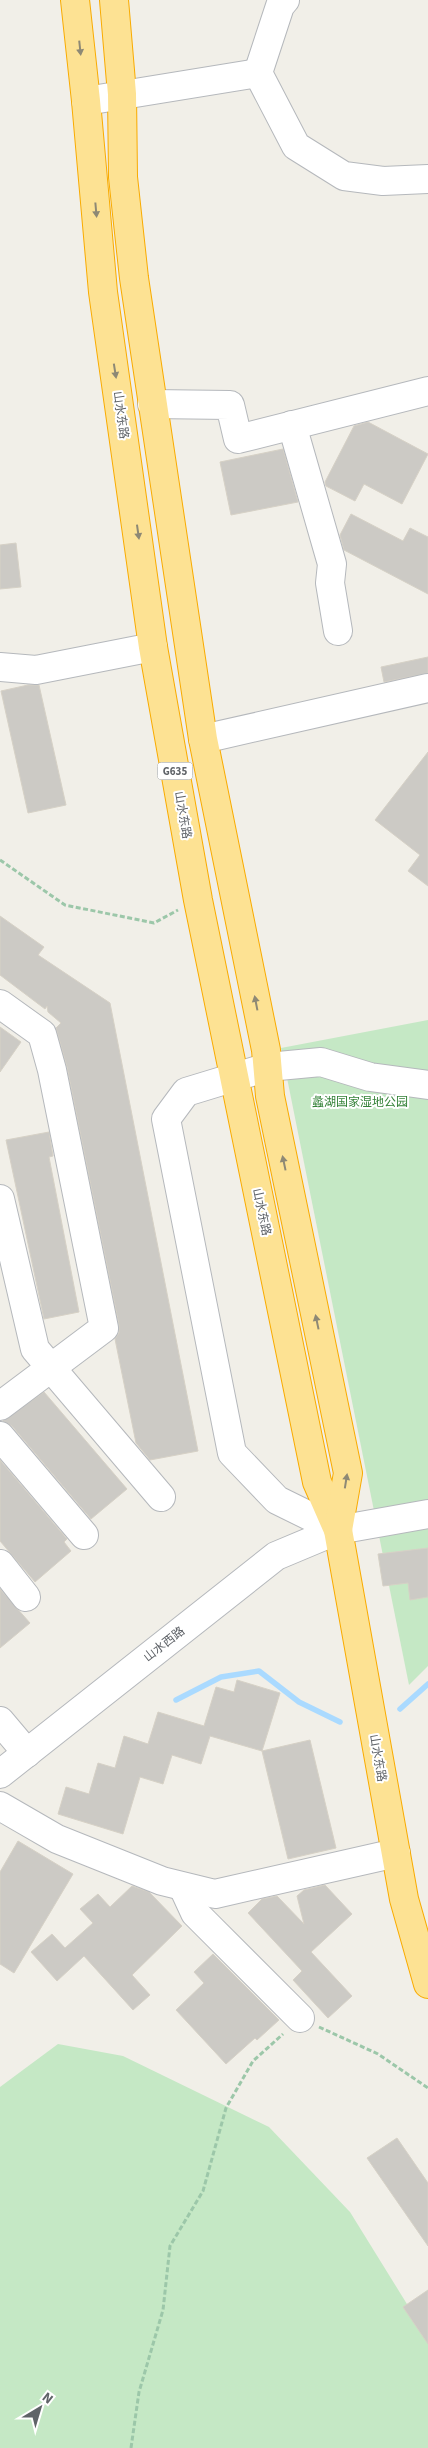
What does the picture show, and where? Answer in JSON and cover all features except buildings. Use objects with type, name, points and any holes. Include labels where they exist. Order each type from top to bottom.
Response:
[{"type":"highway","name":"山水东路","points":[[75,0],[103,292],[153,647],[198,900],[317,1482],[338,1530],[404,1898],[428,1984]]},
{"type":"highway","name":"山水东路","points":[[114,0],[122,94],[124,186],[134,278],[152,404],[203,739],[268,1067],[272,1106],[348,1473],[338,1530]]},
{"type":"street","points":[[285,0],[280,6],[258,73],[296,146],[344,176],[384,181],[428,179]]},
{"type":"street","points":[[86,101],[258,73]]},
{"type":"street","points":[[152,404],[230,405],[238,439],[428,391]]},
{"type":"street","points":[[292,425],[332,564],[330,583],[338,631]]},
{"type":"street","points":[[0,667],[36,670],[153,647]]},
{"type":"street","points":[[203,739],[428,688]]},
{"type":"street","points":[[0,1004],[42,1034],[52,1070],[104,1328],[0,1406]]},
{"type":"street","points":[[338,1530],[277,1500],[232,1453],[166,1118],[186,1092],[268,1067],[321,1062],[370,1077],[428,1085]]},
{"type":"street","points":[[0,1199],[35,1349],[161,1497]]},
{"type":"street","points":[[0,1436],[84,1535]]},
{"type":"street","name":"山水西路","points":[[0,1774],[276,1556],[338,1530],[428,1514]]},
{"type":"street","points":[[0,1564],[26,1597]]},
{"type":"street","points":[[0,1721],[27,1753]]},
{"type":"street","points":[[0,1806],[57,1839],[162,1881],[215,1894],[396,1852]]},
{"type":"street","points":[[183,1887],[195,1913],[300,2018]]},
{"type":"path","points":[[0,860],[65,905],[74,907],[154,923],[198,900]]},
{"type":"path","points":[[131,2448],[138,2392],[163,2310],[170,2246],[203,2190],[226,2108],[253,2060],[300,2018],[378,2054],[428,2088]]},
{"type":"green space","name":"蠡湖国家湿地公园","points":[[428,1020],[428,1666],[409,1685],[281,1048]]},
{"type":"green space","points":[[58,2044],[123,2056],[269,2127],[350,2212],[428,2338],[428,2448],[0,2448],[0,2087]]},
{"type":"waterway","points":[[176,1700],[221,1677],[259,1671],[299,1702],[340,1722]]},
{"type":"waterway","points":[[400,1709],[428,1684]]}]
